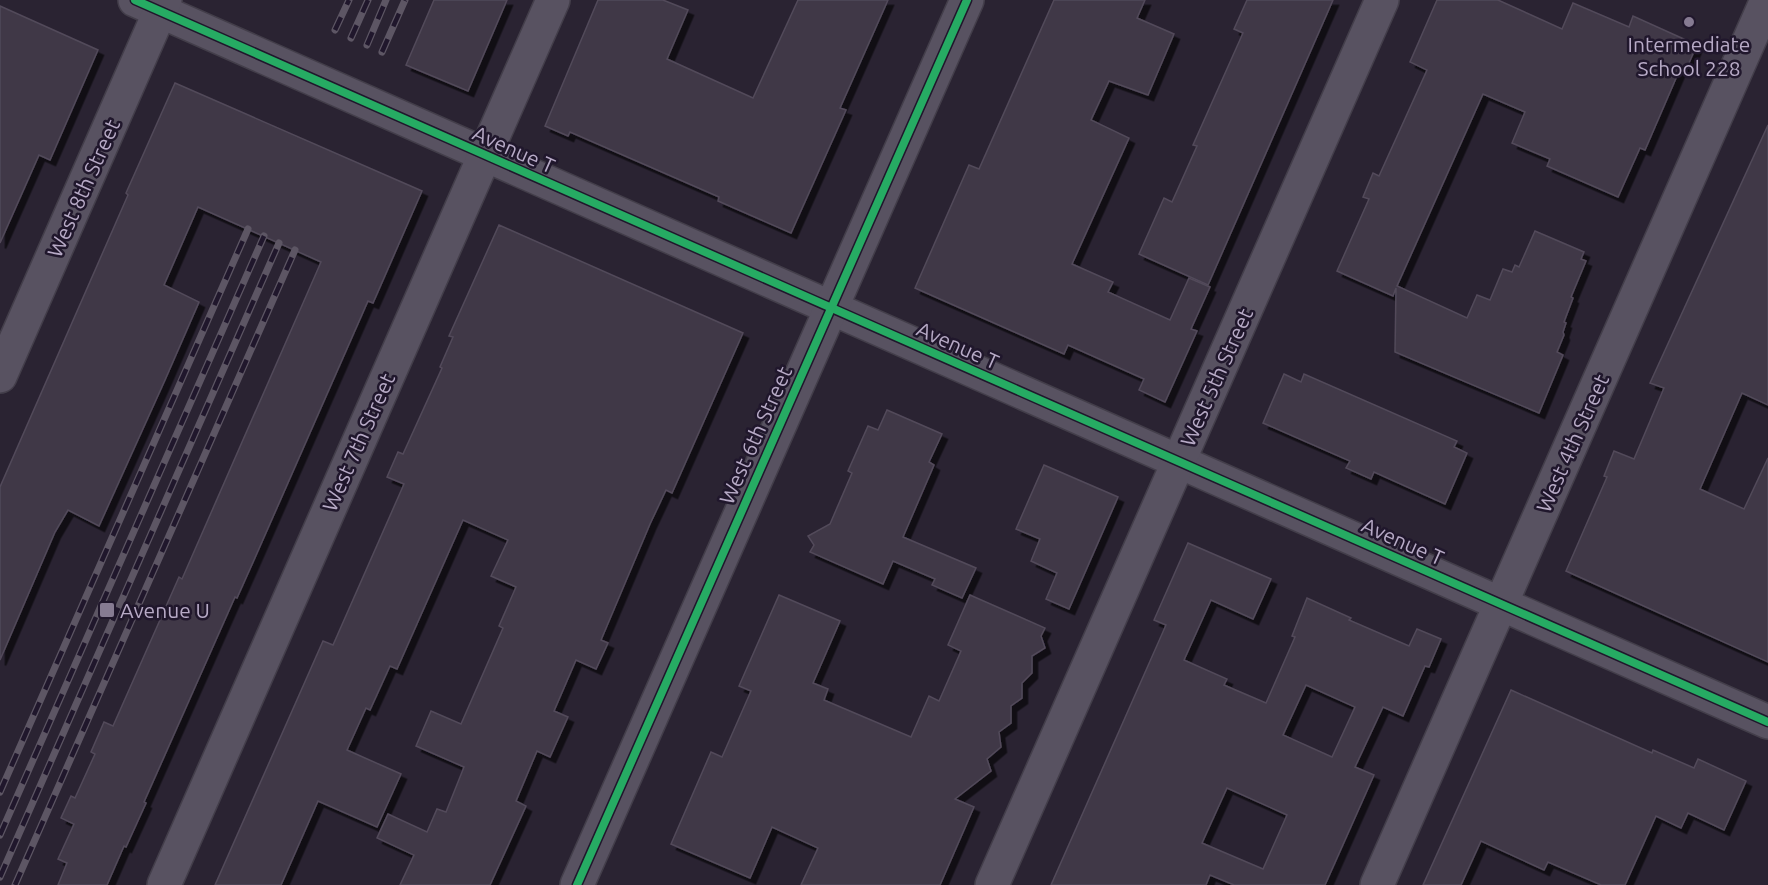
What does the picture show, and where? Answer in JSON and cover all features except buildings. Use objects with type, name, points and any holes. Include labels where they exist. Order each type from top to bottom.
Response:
[{"type":"street","name":"West 7th Street","points":[[164,885],[553,0]]},
{"type":"street","name":"West 6th Street","points":[[577,885],[967,0]]},
{"type":"street","name":"West 5th Street","points":[[992,885],[1382,0]]},
{"type":"street","name":"West 4th Street","points":[[1377,885],[1767,0]]},
{"type":"street","name":"Avenue T","points":[[153,4],[484,155],[1768,722]]},
{"type":"street","name":"West 8th Street","points":[[0,376],[153,4]]},
{"type":"railway","points":[[335,30],[349,0]]},
{"type":"railway","points":[[351,38],[368,0]]},
{"type":"railway","points":[[367,45],[386,0]]},
{"type":"railway","points":[[382,52],[405,0]]},
{"type":"railway","points":[[0,792],[248,229]]},
{"type":"railway","points":[[0,835],[264,236]]},
{"type":"railway","points":[[0,877],[279,243]]},
{"type":"railway","points":[[15,885],[295,250]]},
{"type":"cycle path","points":[[135,0],[1768,722]]},
{"type":"cycle path","points":[[577,885],[967,0]]},
{"type":"place","name":"Intermediate School 228","points":[[1689,22]]},
{"type":"place","name":"Avenue U","points":[[107,610]]}]
